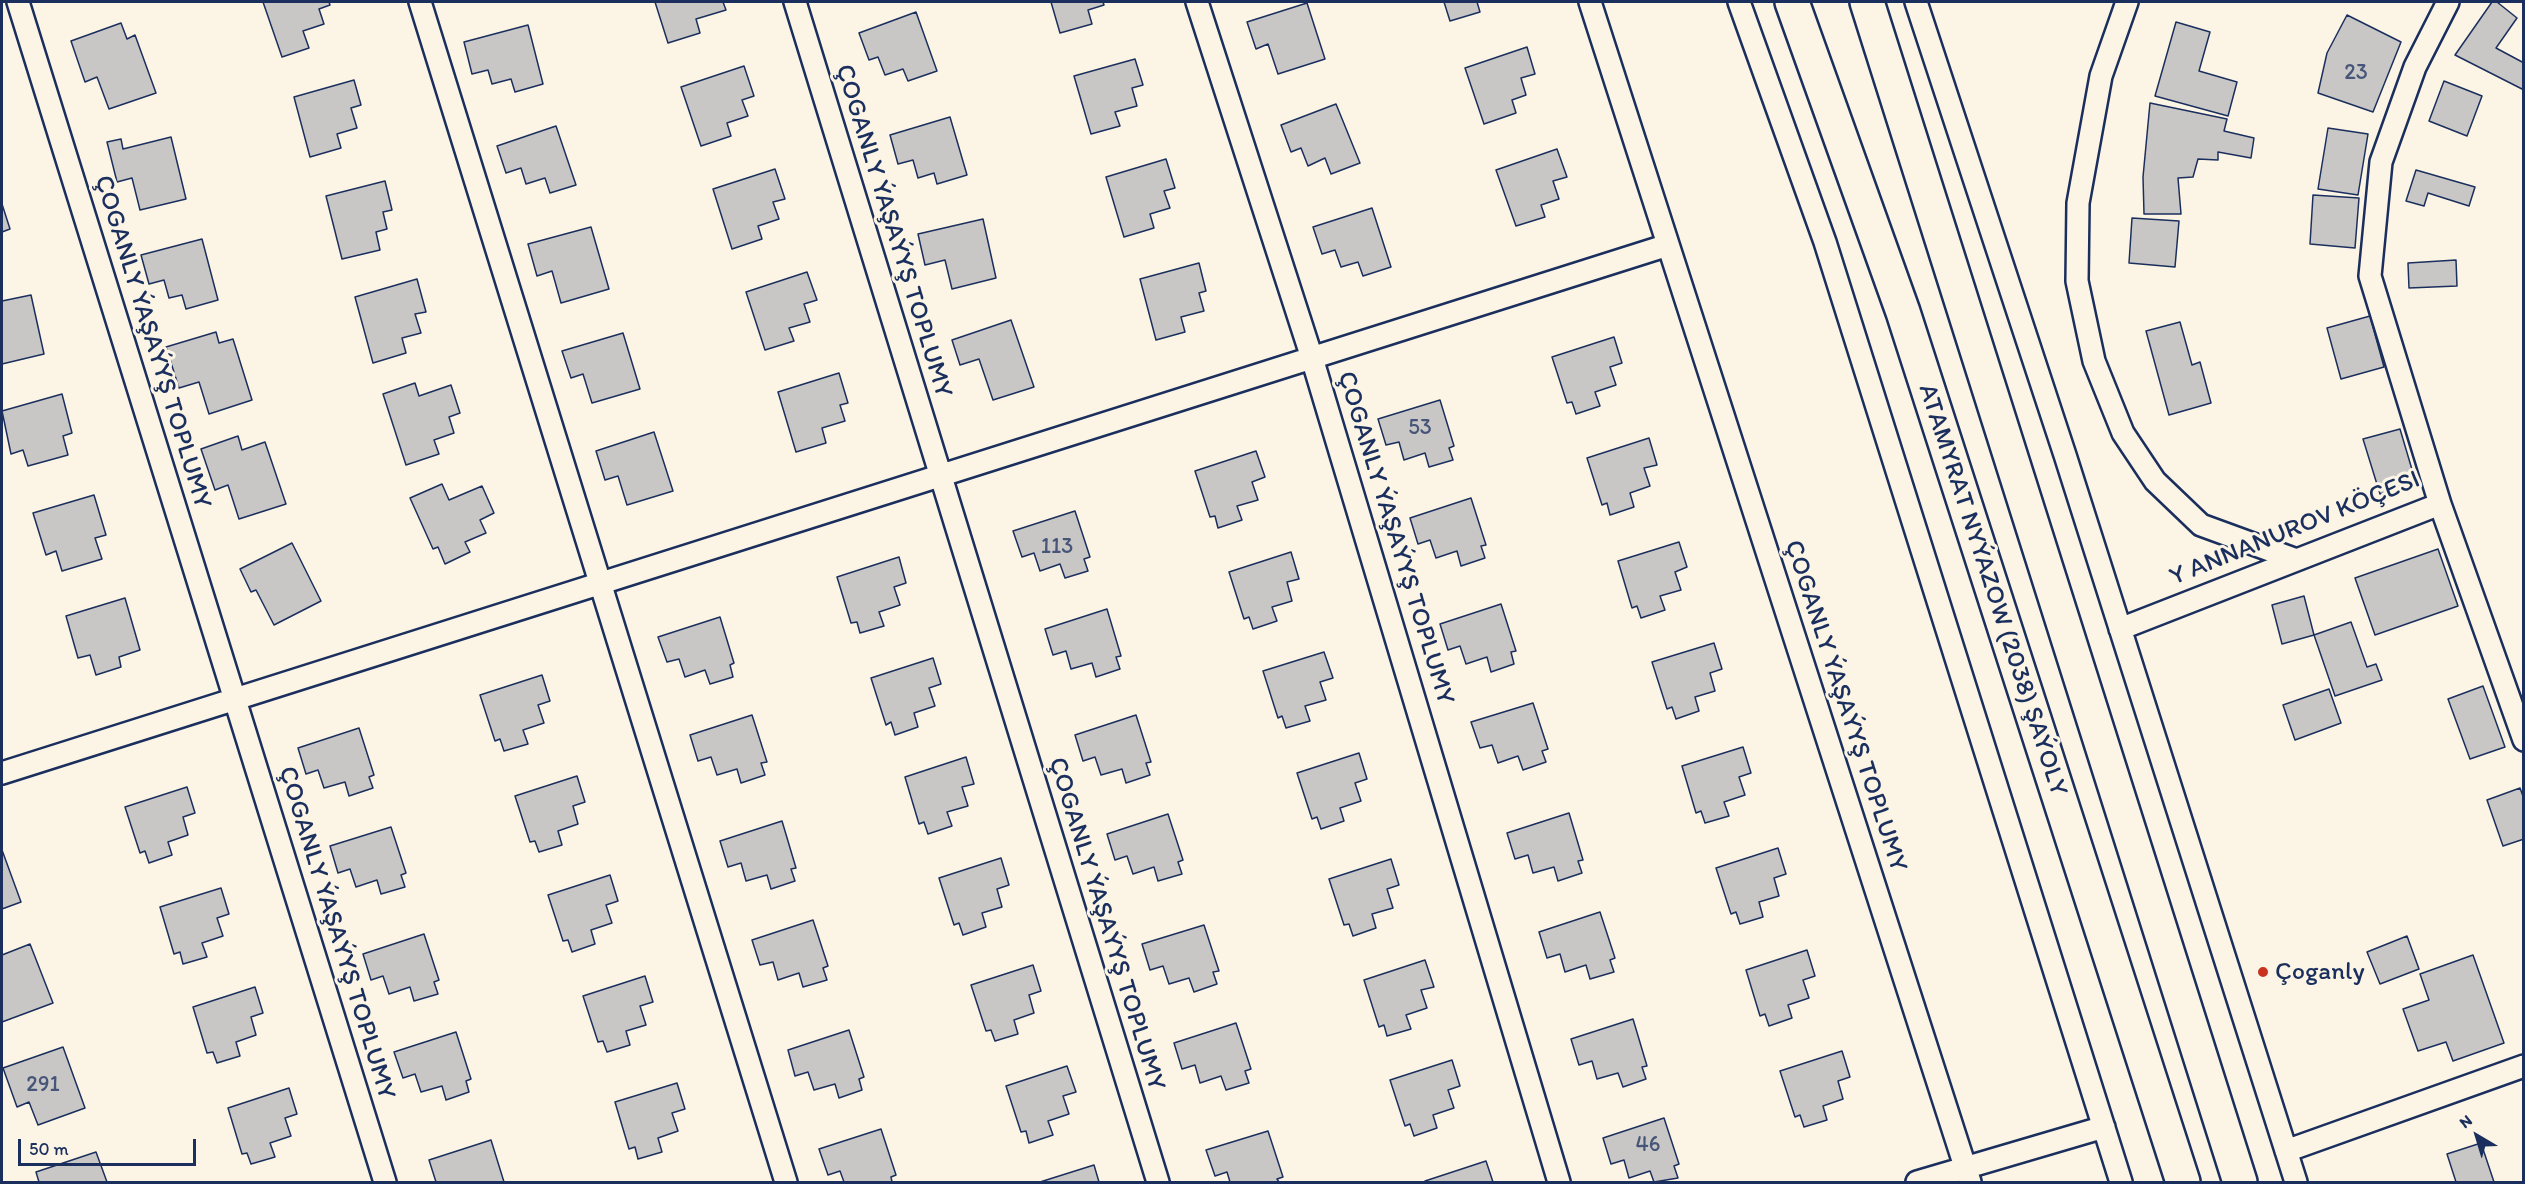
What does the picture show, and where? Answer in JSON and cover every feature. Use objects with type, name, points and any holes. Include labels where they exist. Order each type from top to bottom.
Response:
[{"type":"main road","name":"ATAMYRAT NYÝAZOW (2038) ŞAÝOLY","points":[[1792,2],[1903,312],[2183,1182]]},
{"type":"main road","points":[[1867,2],[2240,1182]]},
{"type":"street","name":"ÇOGANLY ÝAŞAÝYŞ TOPLUMY","points":[[18,2],[385,1182]]},
{"type":"street","points":[[420,2],[786,1182]]},
{"type":"street","name":"ÇOGANLY ÝAŞAÝYŞ TOPLUMY","points":[[795,2],[1158,1182]]},
{"type":"street","name":"ÇOGANLY ÝAŞAÝYŞ TOPLUMY","points":[[1197,2],[1312,358],[1559,1182]]},
{"type":"street","name":"ÇOGANLY ÝAŞAÝYŞ TOPLUMY","points":[[1590,2],[1968,1175]]},
{"type":"street","points":[[1739,2],[1825,242],[2121,1182]]},
{"type":"street","points":[[1916,2],[2120,628],[2296,1182]]},
{"type":"street","points":[[2127,2],[2101,75],[2078,202],[2078,281],[2094,361],[2123,433],[2154,481],[2200,525],[2294,559]]},
{"type":"street","name":"Y ANNANUROV KÖÇESI","points":[[2120,628],[2440,504],[2370,276],[2381,162],[2415,67],[2448,2]]},
{"type":"street","name":"ÇOGANLY ÝAŞAÝYŞ TOPLUMY","points":[[2,772],[1668,245]]},
{"type":"street","points":[[2440,504],[2523,740]]},
{"type":"street","points":[[2286,1151],[2523,1066]]},
{"type":"street","points":[[1917,1182],[1968,1175],[2104,1128]]},
{"type":"building","points":[[263,2],[329,2],[330,5],[319,9],[324,24],[303,31],[309,48],[282,57]]},
{"type":"building","points":[[655,2],[723,2],[726,10],[696,19],[700,33],[668,43]]},
{"type":"building","points":[[1051,2],[1103,2],[1104,5],[1088,10],[1092,24],[1060,33]]},
{"type":"building","points":[[1444,2],[1477,2],[1480,12],[1450,21]]},
{"type":"building","points":[[2492,2],[2497,2],[2517,18],[2496,48],[2524,63],[2524,90],[2455,55]]},
{"type":"building","points":[[1307,3],[1325,59],[1278,74],[1268,44],[1256,49],[1247,22]]},
{"type":"building","points":[[916,12],[937,71],[908,81],[903,69],[885,75],[878,57],[869,60],[859,33]]},
{"type":"building","points":[[2347,15],[2401,42],[2373,112],[2318,93],[2327,53]]},
{"type":"building","points":[[2176,22],[2210,32],[2199,71],[2237,82],[2228,116],[2155,96]]},
{"type":"building","points":[[121,23],[127,39],[135,35],[156,93],[109,109],[97,77],[85,82],[71,41]]},
{"type":"building","points":[[528,25],[543,84],[515,92],[511,79],[492,84],[488,70],[472,74],[464,42]]},
{"type":"building","points":[[1527,47],[1535,74],[1521,78],[1526,95],[1512,100],[1516,113],[1484,124],[1465,68]]},
{"type":"building","points":[[1135,59],[1143,85],[1132,88],[1137,106],[1115,112],[1120,126],[1091,134],[1074,76]]},
{"type":"building","points":[[744,66],[754,96],[742,100],[748,116],[727,123],[731,136],[701,146],[681,87]]},
{"type":"building","points":[[354,80],[361,105],[351,108],[357,128],[337,134],[341,148],[310,157],[294,97]]},
{"type":"building","points":[[2444,81],[2482,96],[2467,136],[2429,121]]},
{"type":"building","points":[[2150,103],[2227,119],[2224,131],[2254,138],[2251,158],[2218,152],[2218,160],[2198,159],[2193,177],[2178,178],[2181,214],[2144,214],[2143,177]]},
{"type":"building","points":[[1336,104],[1360,163],[1331,174],[1325,158],[1308,166],[1301,148],[1291,152],[1281,125]]},
{"type":"building","points":[[950,117],[967,175],[937,184],[934,173],[918,178],[913,160],[898,164],[890,135]]},
{"type":"building","points":[[556,126],[576,185],[550,193],[545,178],[526,184],[521,168],[506,173],[497,146]]},
{"type":"building","points":[[2328,128],[2368,134],[2358,195],[2318,189]]},
{"type":"building","points":[[171,137],[186,199],[140,210],[132,178],[117,182],[107,142],[121,139],[123,149]]},
{"type":"building","points":[[1557,149],[1567,177],[1553,181],[1559,199],[1541,205],[1545,217],[1516,226],[1496,170]]},
{"type":"building","points":[[1166,159],[1175,188],[1164,191],[1170,208],[1150,214],[1154,228],[1124,237],[1106,177]]},
{"type":"building","points":[[775,169],[785,199],[773,202],[779,219],[758,226],[762,239],[732,249],[713,189]]},
{"type":"building","points":[[2416,170],[2475,187],[2469,206],[2428,193],[2424,206],[2406,201]]},
{"type":"building","points":[[385,181],[392,210],[383,212],[387,229],[376,232],[380,250],[342,259],[326,196]]},
{"type":"building","points":[[2313,195],[2359,198],[2355,248],[2310,244]]},
{"type":"building","points":[[2,204],[10,229],[2,232]]},
{"type":"building","points":[[1372,208],[1391,267],[1363,276],[1358,262],[1341,267],[1335,250],[1322,254],[1313,227]]},
{"type":"building","points":[[2132,218],[2179,221],[2175,267],[2129,263]]},
{"type":"building","points":[[983,219],[996,278],[952,289],[945,260],[925,265],[918,234]]},
{"type":"building","points":[[591,227],[609,289],[561,303],[552,271],[537,276],[528,244]]},
{"type":"building","points":[[202,239],[218,300],[186,309],[182,295],[169,298],[164,280],[149,284],[141,255]]},
{"type":"building","points":[[2456,260],[2457,286],[2409,288],[2408,263]]},
{"type":"building","points":[[1199,263],[1206,291],[1199,293],[1204,311],[1181,317],[1185,332],[1156,340],[1140,279]]},
{"type":"building","points":[[807,272],[817,300],[804,304],[810,322],[789,328],[794,341],[765,350],[746,292]]},
{"type":"building","points":[[417,279],[426,312],[415,314],[421,333],[402,338],[406,353],[373,363],[355,297]]},
{"type":"building","points":[[31,295],[44,354],[2,364],[2,301]]},
{"type":"building","points":[[2370,316],[2384,367],[2341,379],[2327,328]]},
{"type":"building","points":[[1011,320],[1034,387],[993,400],[979,359],[960,365],[952,340]]},
{"type":"building","points":[[2180,322],[2192,365],[2200,362],[2211,403],[2169,415],[2146,331]]},
{"type":"building","points":[[216,332],[219,343],[233,339],[252,400],[209,414],[199,382],[179,388],[166,347]]},
{"type":"building","points":[[623,333],[640,389],[592,403],[583,374],[571,378],[562,351]]},
{"type":"building","points":[[1614,337],[1622,363],[1610,367],[1616,385],[1595,392],[1600,406],[1576,414],[1572,402],[1567,403],[1552,357]]},
{"type":"building","points":[[839,373],[848,403],[840,405],[845,421],[822,428],[826,443],[796,452],[778,392]]},
{"type":"building","points":[[415,383],[419,396],[451,385],[460,413],[449,417],[454,433],[434,440],[439,454],[406,465],[383,394]]},
{"type":"building","points":[[62,394],[72,433],[63,436],[68,455],[28,466],[23,450],[11,454],[2,411]]},
{"type":"building","points":[[1440,400],[1454,446],[1449,448],[1453,460],[1429,467],[1425,453],[1404,460],[1399,442],[1386,445],[1378,419]]},
{"type":"building","points":[[2400,429],[2416,483],[2380,494],[2363,439]]},
{"type":"building","points":[[654,432],[673,491],[627,505],[618,476],[605,480],[596,451]]},
{"type":"building","points":[[238,436],[242,450],[265,442],[286,504],[239,519],[228,485],[215,490],[201,449]]},
{"type":"building","points":[[1649,438],[1657,465],[1644,468],[1650,486],[1630,493],[1634,507],[1610,515],[1607,503],[1602,505],[1587,458]]},
{"type":"building","points":[[1256,451],[1265,477],[1252,482],[1258,500],[1237,506],[1242,520],[1218,528],[1215,516],[1210,517],[1195,471]]},
{"type":"building","points":[[442,484],[449,500],[482,486],[494,513],[480,520],[486,533],[465,542],[470,552],[445,564],[438,547],[433,549],[410,498]]},
{"type":"building","points":[[94,495],[106,535],[95,538],[102,559],[62,571],[56,551],[46,555],[33,513]]},
{"type":"building","points":[[1471,498],[1486,545],[1481,546],[1485,558],[1461,566],[1457,551],[1436,558],[1430,540],[1418,544],[1410,518]]},
{"type":"building","points":[[1075,511],[1090,557],[1084,559],[1088,571],[1065,578],[1060,564],[1040,571],[1034,553],[1022,557],[1013,531]]},
{"type":"building","points":[[1679,542],[1687,567],[1675,572],[1681,590],[1660,596],[1665,610],[1641,618],[1637,606],[1632,608],[1618,561]]},
{"type":"building","points":[[292,543],[321,601],[274,625],[256,590],[251,592],[240,569]]},
{"type":"building","points":[[2438,549],[2458,606],[2375,635],[2355,578]]},
{"type":"building","points":[[1291,552],[1299,579],[1287,582],[1292,601],[1272,607],[1277,621],[1253,629],[1249,617],[1244,619],[1229,572]]},
{"type":"building","points":[[899,557],[906,583],[894,587],[900,605],[879,612],[884,626],[860,633],[857,622],[851,623],[837,577]]},
{"type":"building","points":[[2304,596],[2314,635],[2282,644],[2272,605]]},
{"type":"building","points":[[125,598],[140,650],[119,657],[121,667],[96,675],[90,655],[78,658],[66,616]]},
{"type":"building","points":[[1501,604],[1516,651],[1511,652],[1514,664],[1491,672],[1487,657],[1466,664],[1460,646],[1448,650],[1440,624]]},
{"type":"building","points":[[1107,609],[1121,656],[1116,657],[1120,669],[1096,677],[1092,663],[1071,669],[1066,651],[1053,655],[1045,629]]},
{"type":"building","points":[[720,617],[734,663],[730,665],[733,677],[710,684],[705,670],[685,677],[679,659],[667,662],[658,637]]},
{"type":"building","points":[[2351,622],[2367,667],[2376,664],[2382,680],[2335,696],[2314,635]]},
{"type":"building","points":[[1714,643],[1722,669],[1710,673],[1715,691],[1695,697],[1699,711],[1676,719],[1672,707],[1667,709],[1652,662]]},
{"type":"building","points":[[1324,652],[1333,678],[1320,682],[1326,700],[1305,706],[1310,721],[1286,728],[1282,716],[1278,718],[1263,671]]},
{"type":"building","points":[[933,658],[941,684],[929,688],[935,706],[914,713],[918,727],[895,735],[891,722],[886,725],[871,678]]},
{"type":"building","points":[[542,675],[550,701],[538,705],[544,723],[523,730],[528,744],[504,751],[500,739],[495,741],[480,695]]},
{"type":"building","points":[[2483,686],[2505,747],[2470,759],[2448,699]]},
{"type":"building","points":[[2329,689],[2341,723],[2295,740],[2283,705]]},
{"type":"building","points":[[1533,703],[1548,749],[1542,751],[1546,762],[1523,770],[1518,756],[1498,763],[1492,745],[1480,748],[1471,722]]},
{"type":"building","points":[[752,715],[767,762],[761,763],[765,775],[741,783],[737,769],[717,775],[711,757],[698,761],[690,735]]},
{"type":"building","points":[[1136,715],[1151,762],[1146,763],[1150,775],[1126,783],[1122,769],[1101,775],[1095,757],[1083,761],[1075,735]]},
{"type":"building","points":[[359,728],[374,775],[369,777],[373,788],[349,796],[345,782],[324,788],[318,770],[306,774],[298,748]]},
{"type":"building","points":[[1743,747],[1751,773],[1739,777],[1745,795],[1724,802],[1729,816],[1705,823],[1701,811],[1696,813],[1682,766]]},
{"type":"building","points":[[1359,753],[1367,779],[1355,783],[1361,801],[1340,808],[1344,821],[1321,829],[1317,817],[1312,819],[1297,773]]},
{"type":"building","points":[[966,757],[974,784],[962,787],[968,806],[947,812],[952,826],[928,834],[924,822],[919,824],[905,777]]},
{"type":"building","points":[[577,776],[585,802],[573,806],[578,824],[558,831],[562,845],[539,852],[535,841],[530,842],[515,796]]},
{"type":"building","points":[[187,787],[195,813],[183,817],[188,835],[168,842],[172,855],[149,863],[145,851],[140,853],[125,807]]},
{"type":"building","points":[[2520,788],[2524,799],[2524,839],[2503,846],[2487,800]]},
{"type":"building","points":[[1569,813],[1583,860],[1578,861],[1582,873],[1558,881],[1554,867],[1533,873],[1528,855],[1515,859],[1507,833]]},
{"type":"building","points":[[1168,814],[1183,860],[1178,862],[1182,874],[1158,881],[1154,867],[1133,874],[1127,856],[1115,860],[1107,834]]},
{"type":"building","points":[[782,821],[796,868],[791,869],[795,881],[771,889],[767,875],[746,881],[741,863],[728,867],[720,841]]},
{"type":"building","points":[[391,827],[406,873],[401,875],[405,887],[381,894],[377,880],[356,887],[350,869],[338,873],[330,846]]},
{"type":"building","points":[[1778,848],[1786,874],[1774,878],[1779,896],[1759,902],[1763,917],[1740,924],[1736,912],[1731,914],[1716,868]]},
{"type":"building","points":[[2,850],[21,902],[2,909]]},
{"type":"building","points":[[1001,858],[1009,885],[997,889],[1002,907],[982,913],[986,927],[963,935],[959,923],[954,925],[939,878]]},
{"type":"building","points":[[1391,859],[1399,885],[1387,889],[1393,908],[1372,914],[1376,928],[1353,936],[1349,924],[1344,925],[1329,879]]},
{"type":"building","points":[[610,875],[618,901],[606,905],[612,923],[591,930],[595,944],[572,952],[568,940],[563,941],[548,895]]},
{"type":"building","points":[[221,888],[229,914],[217,918],[223,936],[202,943],[207,957],[183,964],[180,952],[174,954],[160,907]]},
{"type":"building","points":[[1600,912],[1615,958],[1610,960],[1614,972],[1590,979],[1586,965],[1565,972],[1560,954],[1547,958],[1539,932]]},
{"type":"building","points":[[813,920],[828,966],[823,968],[827,980],[803,987],[799,973],[778,980],[773,962],[760,965],[752,940]]},
{"type":"building","points":[[1204,925],[1219,971],[1213,972],[1217,984],[1194,992],[1189,978],[1169,984],[1163,966],[1150,970],[1142,944]]},
{"type":"building","points":[[424,934],[439,980],[434,982],[438,994],[414,1001],[410,987],[389,994],[383,976],[371,980],[363,954]]},
{"type":"building","points":[[2407,936],[2419,969],[2380,984],[2367,952]]},
{"type":"building","points":[[30,944],[53,1003],[2,1022],[2,955]]},
{"type":"building","points":[[1807,950],[1815,976],[1803,980],[1809,998],[1788,1005],[1792,1018],[1769,1026],[1765,1014],[1760,1016],[1746,970]]},
{"type":"building","points":[[2473,955],[2504,1043],[2453,1061],[2446,1042],[2418,1051],[2403,1009],[2429,1000],[2420,974]]},
{"type":"building","points":[[1425,960],[1434,987],[1421,990],[1427,1008],[1406,1015],[1411,1029],[1387,1036],[1384,1025],[1379,1027],[1364,980]]},
{"type":"building","points":[[1033,965],[1041,991],[1029,995],[1034,1013],[1014,1020],[1018,1034],[995,1041],[991,1030],[986,1031],[971,985]]},
{"type":"building","points":[[645,976],[653,1002],[640,1006],[646,1025],[626,1031],[630,1045],[607,1052],[603,1041],[598,1042],[583,996]]},
{"type":"building","points":[[255,987],[263,1013],[251,1017],[256,1035],[236,1042],[240,1056],[217,1063],[213,1052],[207,1053],[193,1007]]},
{"type":"building","points":[[1633,1019],[1647,1066],[1642,1067],[1646,1079],[1623,1087],[1618,1073],[1597,1079],[1592,1061],[1579,1065],[1571,1039]]},
{"type":"building","points":[[1236,1023],[1251,1069],[1245,1071],[1249,1083],[1226,1090],[1221,1076],[1200,1083],[1195,1065],[1182,1069],[1174,1043]]},
{"type":"building","points":[[849,1030],[864,1077],[859,1079],[862,1090],[839,1098],[835,1084],[814,1090],[808,1072],[795,1076],[788,1050]]},
{"type":"building","points":[[456,1032],[471,1079],[466,1081],[469,1092],[446,1100],[442,1086],[421,1092],[415,1074],[403,1078],[394,1052]]},
{"type":"building","points":[[63,1047],[85,1108],[38,1125],[29,1102],[17,1107],[3,1068]]},
{"type":"building","points":[[1842,1051],[1850,1077],[1838,1081],[1843,1099],[1823,1106],[1827,1120],[1804,1127],[1800,1115],[1795,1117],[1780,1071]]},
{"type":"building","points":[[1452,1060],[1460,1086],[1448,1090],[1454,1108],[1433,1115],[1437,1128],[1414,1136],[1410,1124],[1405,1126],[1390,1080]]},
{"type":"building","points":[[1067,1066],[1076,1092],[1063,1096],[1069,1114],[1048,1121],[1053,1135],[1029,1143],[1026,1131],[1021,1132],[1006,1086]]},
{"type":"building","points":[[677,1083],[685,1109],[672,1113],[678,1131],[658,1138],[662,1152],[638,1159],[635,1147],[629,1149],[615,1102]]},
{"type":"building","points":[[289,1088],[297,1114],[285,1118],[291,1136],[270,1143],[275,1157],[251,1164],[247,1153],[242,1154],[228,1108]]},
{"type":"building","points":[[1664,1118],[1679,1164],[1674,1166],[1678,1178],[1654,1182],[1650,1171],[1629,1178],[1624,1160],[1611,1164],[1603,1138]]},
{"type":"building","points":[[881,1129],[896,1175],[891,1177],[892,1182],[844,1182],[840,1171],[828,1175],[819,1149]]},
{"type":"building","points":[[1268,1131],[1283,1177],[1277,1179],[1279,1182],[1230,1182],[1227,1172],[1215,1176],[1206,1150]]},
{"type":"building","points":[[491,1140],[504,1182],[436,1182],[429,1160]]},
{"type":"building","points":[[2481,1143],[2494,1182],[2456,1182],[2447,1154]]},
{"type":"building","points":[[96,1152],[107,1182],[39,1182],[36,1172]]},
{"type":"building","points":[[1486,1161],[1493,1182],[1425,1182],[1425,1181]]},
{"type":"building","points":[[1094,1165],[1099,1182],[1040,1182]]},
{"type":"place","name":"Çoganly","points":[[2263,972]]}]
